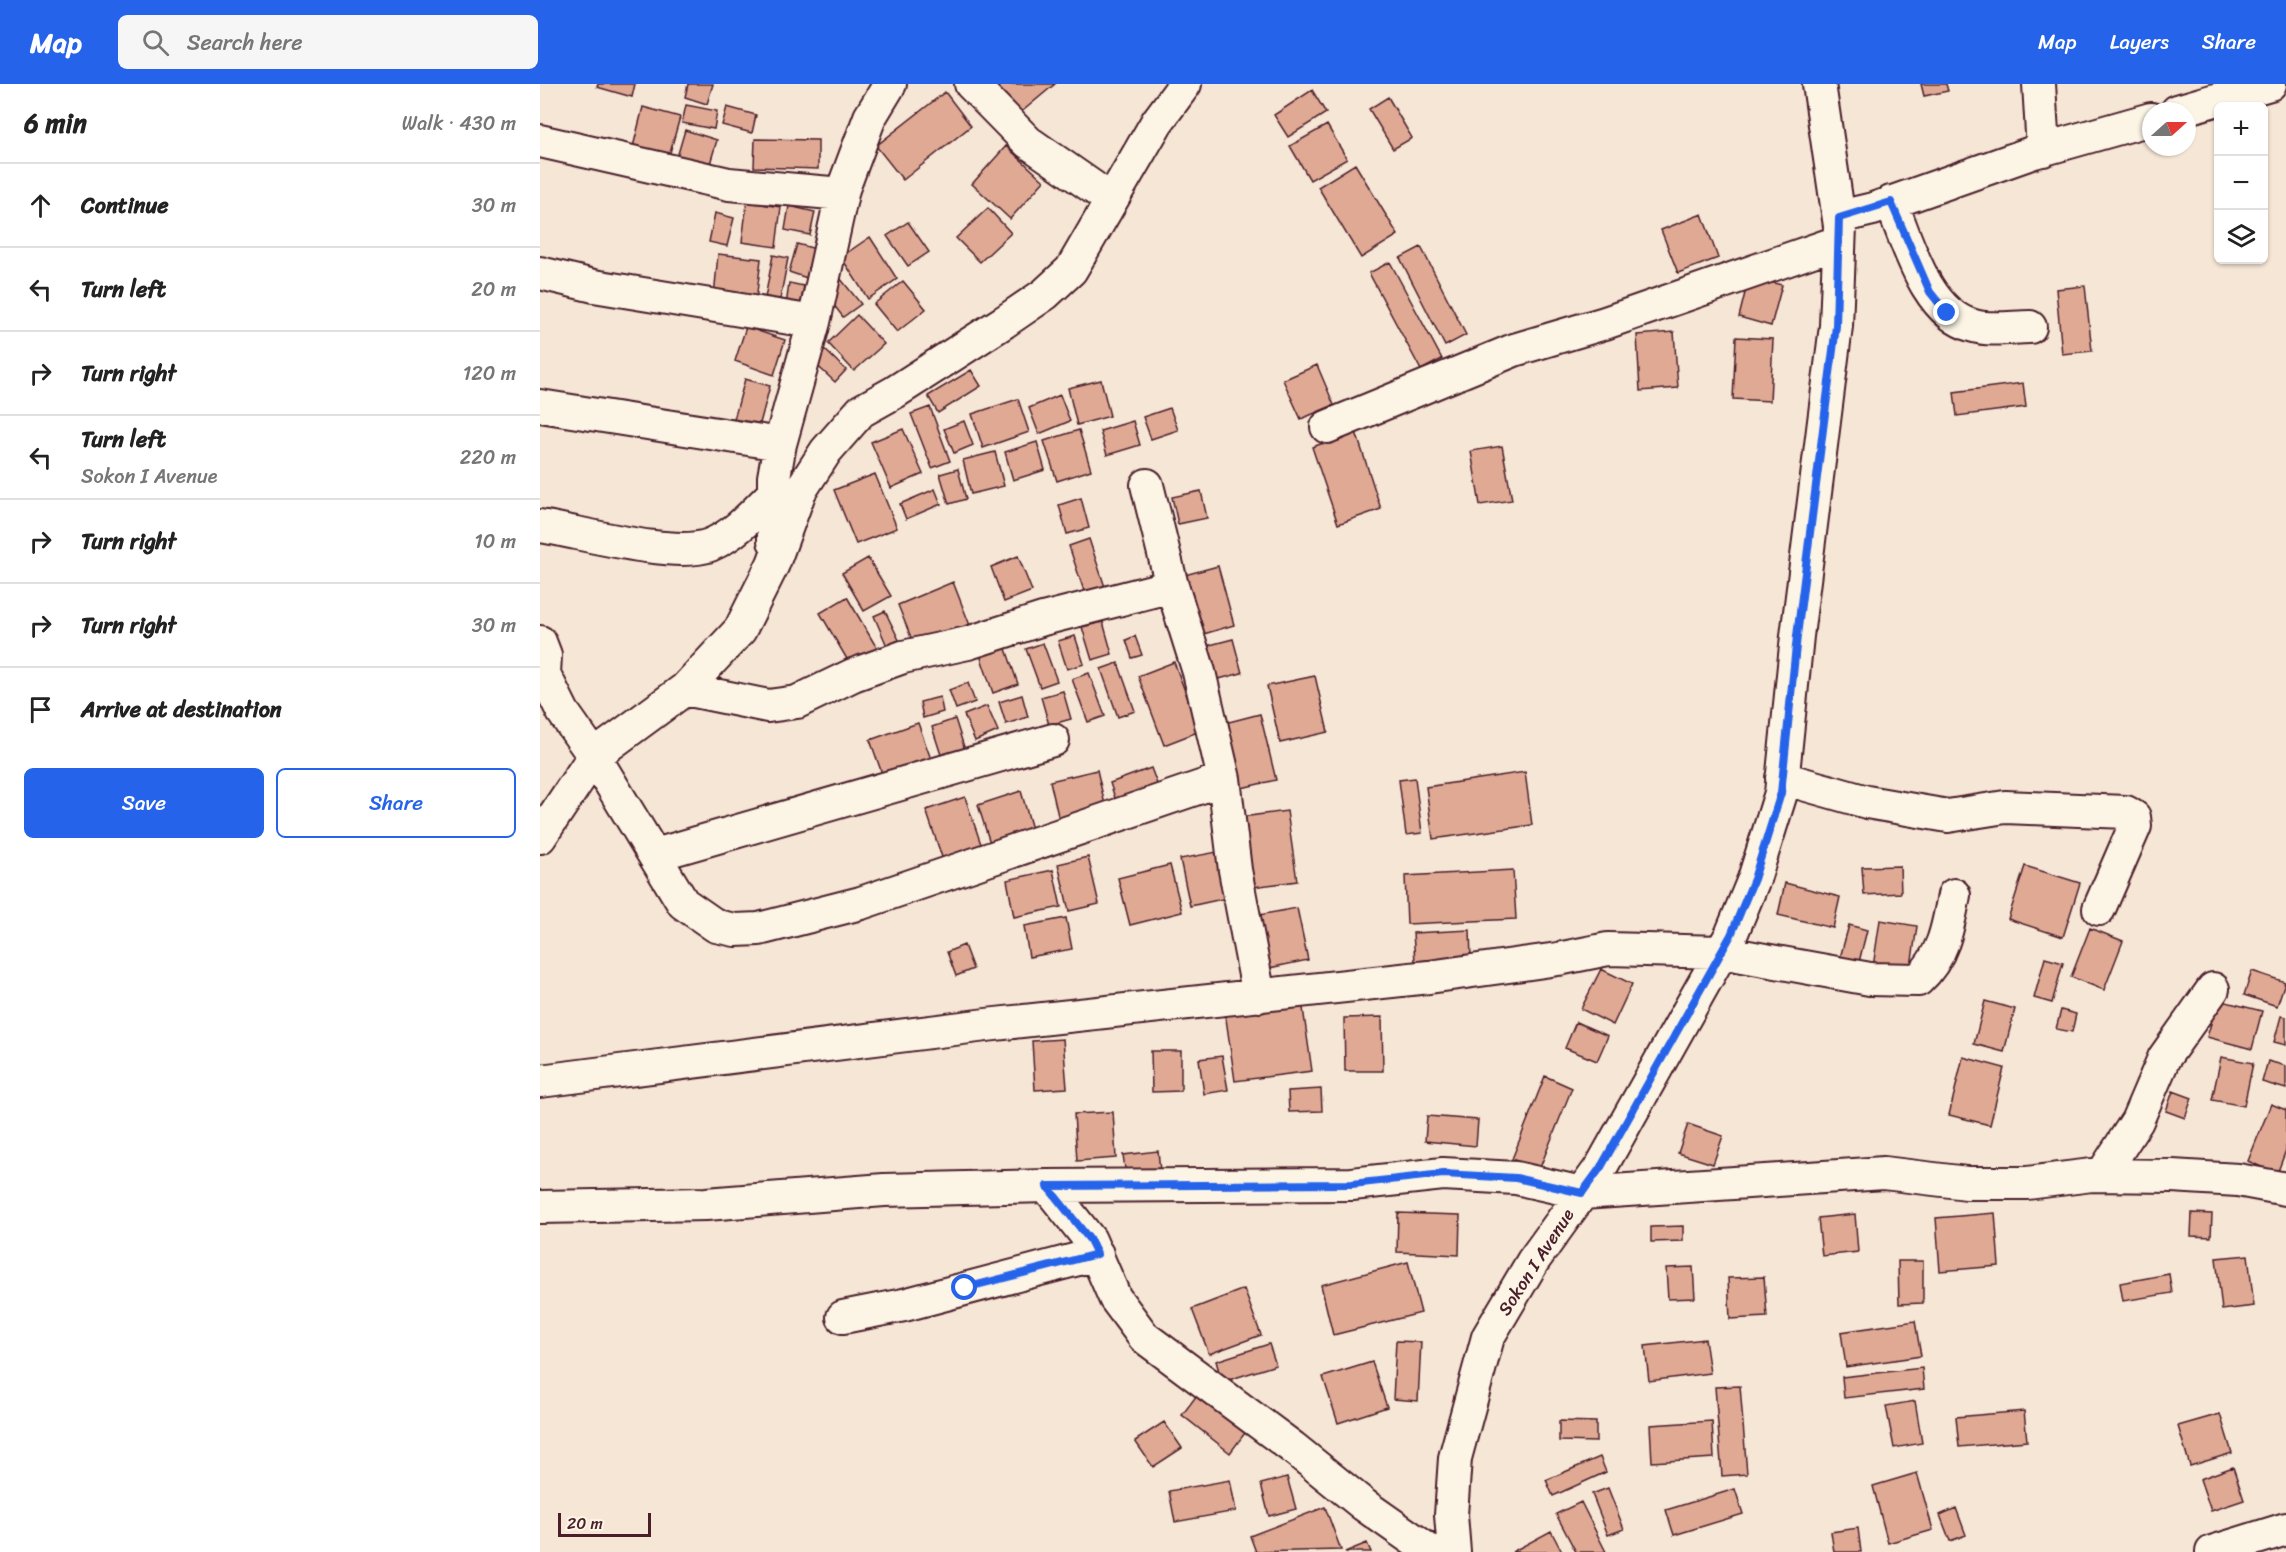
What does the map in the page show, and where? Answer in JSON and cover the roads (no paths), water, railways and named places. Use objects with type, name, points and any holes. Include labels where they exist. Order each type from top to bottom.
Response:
[{"type":"street","points":[[773,564],[774,493],[780,444],[814,322],[842,194],[870,117],[890,84]]},
{"type":"street","points":[[971,84],[1028,142],[1110,199]]},
{"type":"street","points":[[540,837],[594,756],[685,688],[740,630],[773,564],[800,491],[826,451],[861,411],[895,392],[1045,294],[1071,270],[1086,248],[1110,199],[1157,122],[1185,84]]},
{"type":"street","name":"Sokon I Avenue","points":[[1454,1552],[1451,1515],[1455,1458],[1488,1337],[1533,1261],[1601,1167],[1731,935],[1754,879],[1781,793],[1836,326],[1838,230],[1819,84]]},
{"type":"street","points":[[2039,84],[2043,150]]},
{"type":"street","points":[[2196,105],[2270,84]]},
{"type":"street","points":[[1327,427],[1514,350],[1605,323],[1838,230],[1891,202],[2043,150],[2142,122]]},
{"type":"street","points":[[540,141],[729,184],[842,194]]},
{"type":"street","points":[[1891,202],[1930,292],[1947,313],[1974,327],[2030,327]]},
{"type":"street","points":[[540,273],[594,286],[814,322]]},
{"type":"street","points":[[540,406],[780,444]]},
{"type":"street","points":[[1147,485],[1172,586],[1199,672],[1224,779],[1235,870],[1259,996]]},
{"type":"street","points":[[540,526],[663,548],[685,549],[708,545],[738,529],[774,493]]},
{"type":"street","points":[[685,688],[768,706],[797,702],[853,675],[903,657],[968,643],[1043,619],[1172,586]]},
{"type":"street","points":[[540,642],[545,655],[544,674],[563,712],[594,756],[683,903],[716,926],[735,930],[759,929],[861,903],[1224,779]]},
{"type":"street","points":[[654,855],[1053,740]]},
{"type":"street","points":[[1782,778],[1867,802],[1948,816],[2005,807],[2126,812],[2134,817],[2135,826],[2099,909]]},
{"type":"street","points":[[540,1081],[986,1025],[1485,970],[1608,949],[1721,952],[1859,978],[1918,980],[1931,968],[1940,952],[1954,895]]},
{"type":"street","points":[[2102,1175],[2137,1121],[2164,1058],[2212,989]]},
{"type":"street","points":[[540,1207],[706,1204],[884,1190],[1047,1186],[1352,1184],[1443,1174],[1516,1178],[1582,1193],[1884,1173],[1967,1183],[2027,1183],[2102,1175],[2172,1176],[2238,1180],[2286,1188]]},
{"type":"street","points":[[1047,1186],[1090,1240],[1115,1298],[1144,1337],[1292,1447],[1364,1505],[1431,1552]]},
{"type":"street","points":[[843,1317],[904,1305],[1097,1254]]},
{"type":"street","points":[[2212,1552],[2286,1529]]}]
